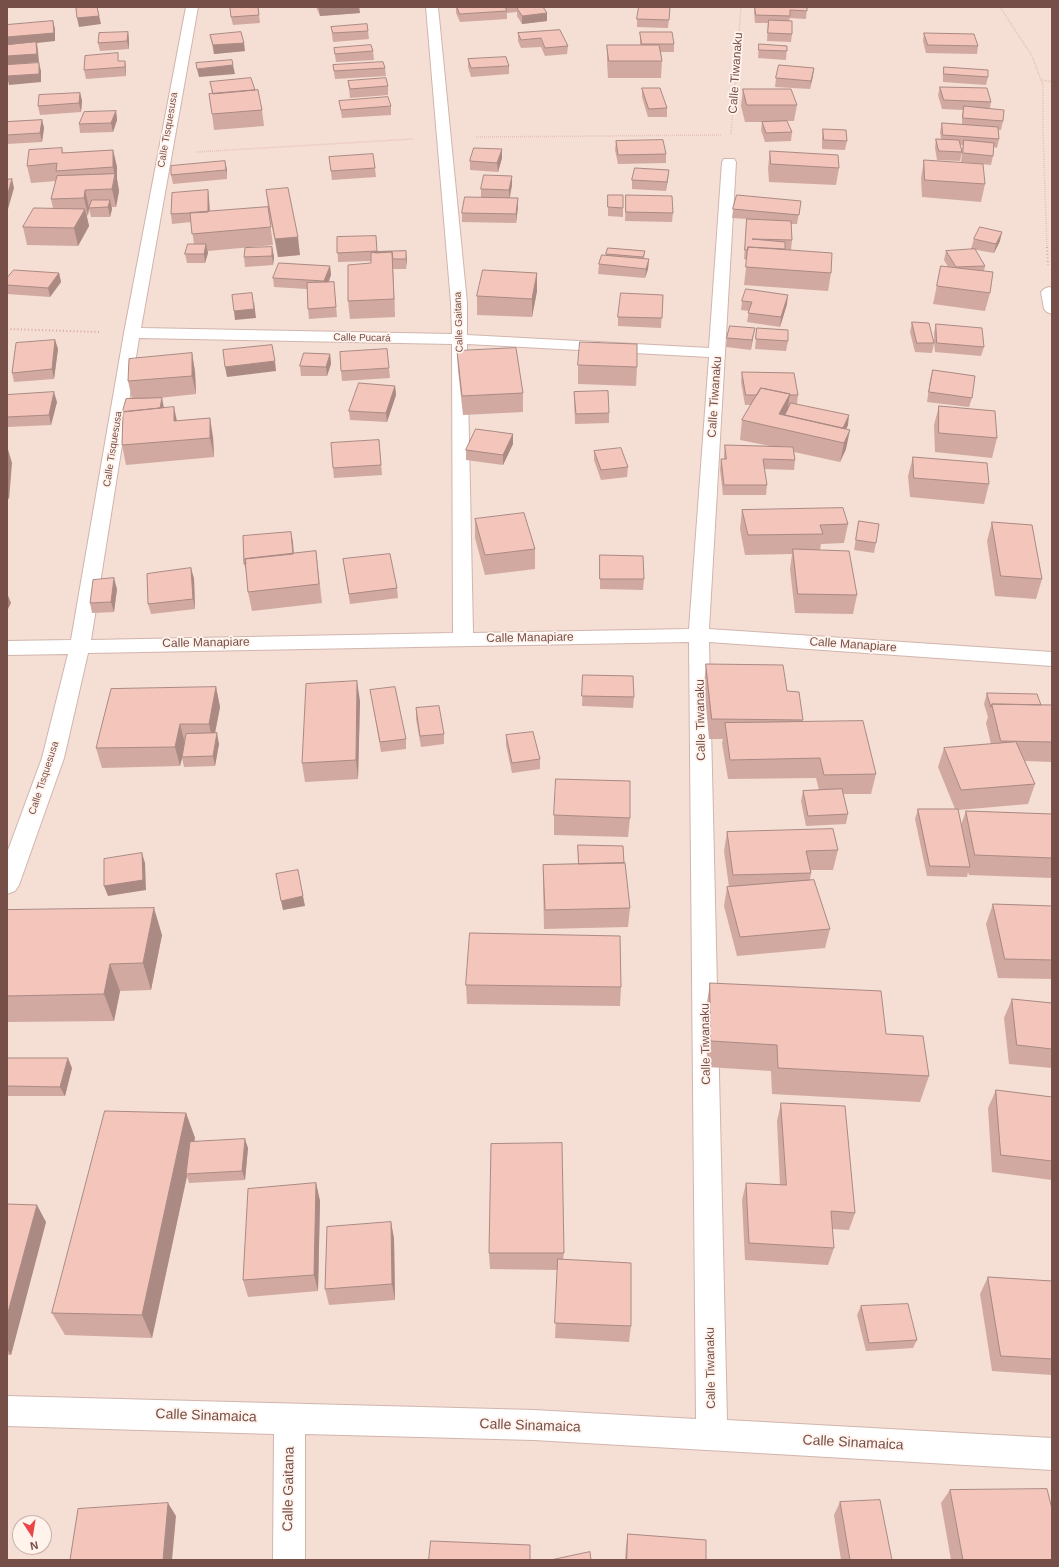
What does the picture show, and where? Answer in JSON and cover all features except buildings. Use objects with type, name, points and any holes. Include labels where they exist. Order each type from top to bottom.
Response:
[{"type":"street","name":"Calle Tisquesusa","points":[[7,885],[53,758],[80,645],[132,333],[192,7]]},
{"type":"street","name":"Calle Gaitana","points":[[432,7],[459,303],[463,639]]},
{"type":"street","name":"Calle Tiwanaku","points":[[712,1435],[699,635],[729,162]]},
{"type":"street","points":[[1049,292],[1052,309]]},
{"type":"street","name":"Calle Pucará","points":[[132,333],[460,339],[717,353]]},
{"type":"street","name":"Calle Manapiare","points":[[7,648],[80,645],[699,635],[1052,659]]},
{"type":"street","name":"Calle Sinamaica","points":[[7,1410],[534,1425],[1052,1454]]},
{"type":"street","name":"Calle Gaitana","points":[[289,1560],[290,1418]]},
{"type":"path","name":"Calle Tiwanaku","points":[[729,162],[741,7]]},
{"type":"path","points":[[1000,7],[1032,56],[1043,85],[1044,105],[1042,133],[1049,292]]},
{"type":"path","points":[[1042,80],[1052,82]]},
{"type":"path","points":[[7,330],[132,333]]},
{"type":"shaded area","points":[[7,7],[1052,7],[1052,1560],[7,1560]]}]
